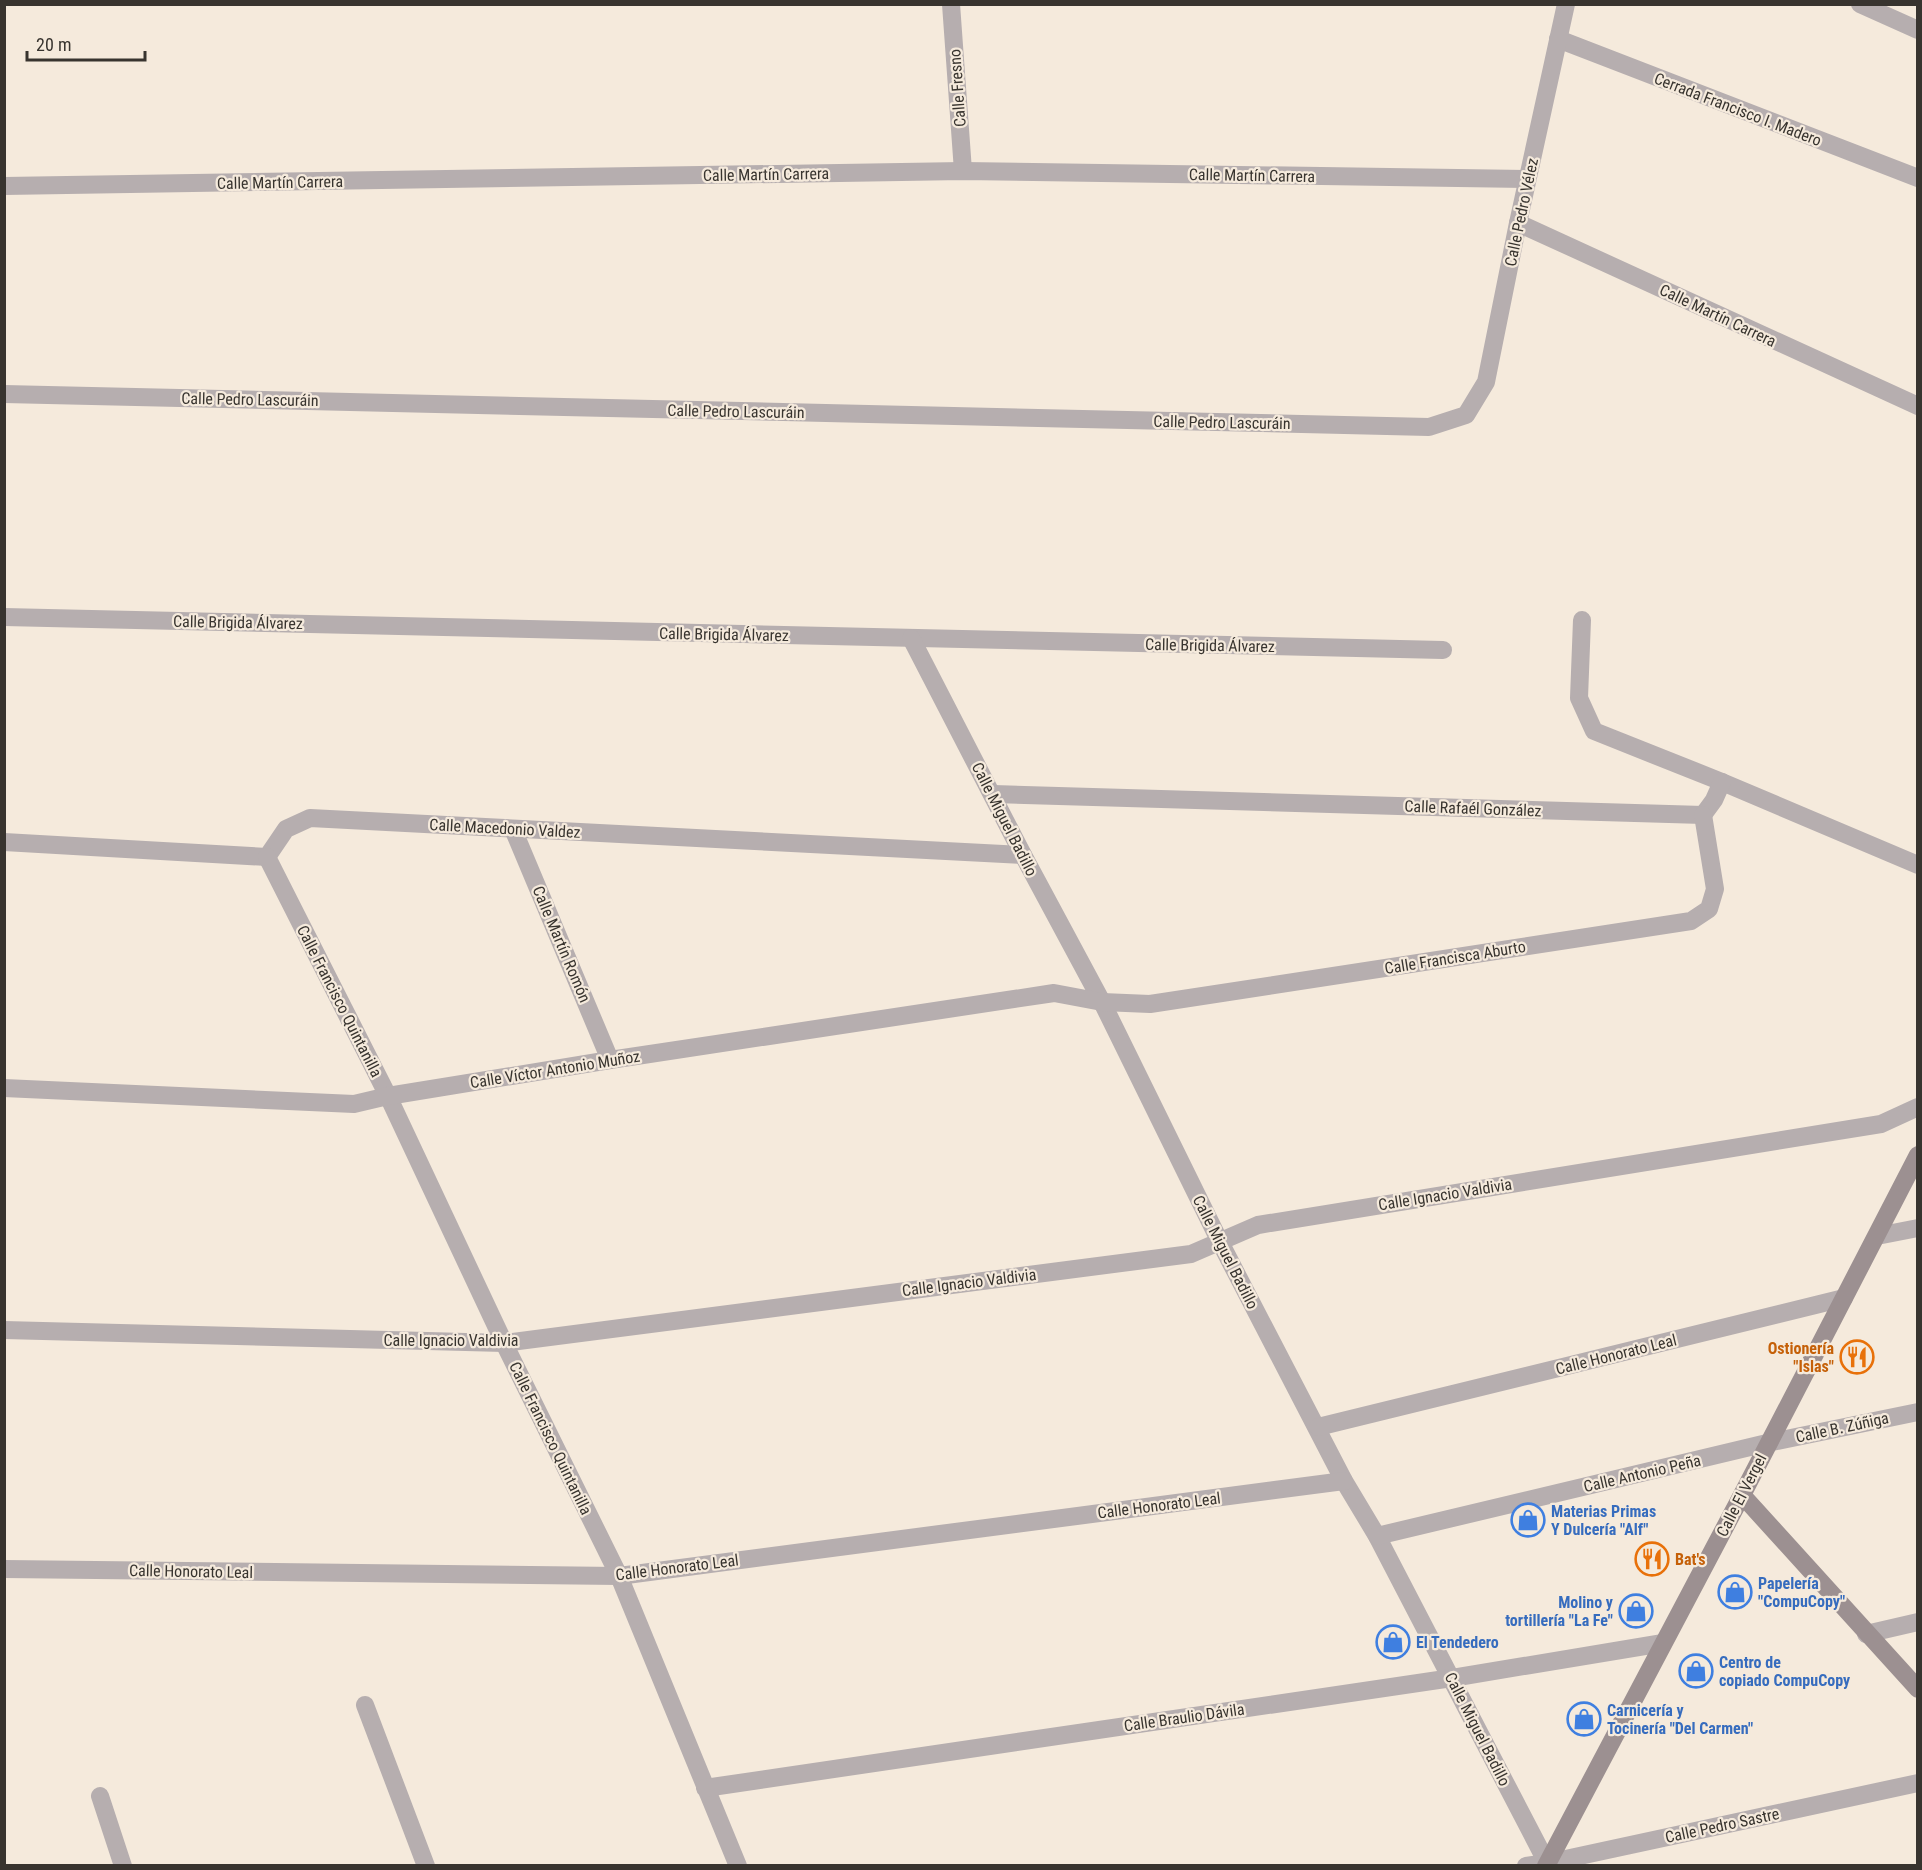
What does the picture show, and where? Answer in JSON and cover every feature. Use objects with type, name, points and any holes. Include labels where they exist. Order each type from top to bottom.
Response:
[{"type":"street","name":"Calle Fresno","points":[[951,4],[963,171]]},
{"type":"street","name":"Calle Pedro Vélez","points":[[1466,415],[1486,382],[1527,179],[1566,4]]},
{"type":"street","points":[[1860,4],[1917,30]]},
{"type":"street","name":"Cerrada Francisco I. Madero","points":[[1558,39],[1917,178]]},
{"type":"street","name":"Calle Martín Carrera","points":[[4,186],[963,171],[1527,179]]},
{"type":"street","name":"Calle Martín Carrera","points":[[1518,223],[1917,406]]},
{"type":"street","name":"Calle Pedro Lascuráin","points":[[4,394],[1429,427],[1466,415]]},
{"type":"street","name":"Calle Brigida Álvarez","points":[[4,617],[1443,650]]},
{"type":"street","points":[[1582,620],[1580,698],[1594,731],[1722,782],[1917,865]]},
{"type":"street","name":"Calle Miguel Badillo","points":[[911,638],[1102,1002],[1220,1240],[1344,1481],[1377,1536],[1547,1864]]},
{"type":"street","points":[[1703,815],[1714,800],[1722,782]]},
{"type":"street","name":"Calle Rafaél González","points":[[993,794],[1703,815]]},
{"type":"street","name":"Calle Francisca Aburto","points":[[1102,1002],[1150,1004],[1691,921],[1709,909],[1714,889],[1703,815]]},
{"type":"street","name":"Calle Macedonio Valdez","points":[[267,857],[286,829],[310,818],[1023,855]]},
{"type":"street","name":"Calle Martín Romón","points":[[513,829],[610,1060]]},
{"type":"street","points":[[4,842],[267,857]]},
{"type":"street","name":"Calle Francisco Quintanilla","points":[[267,857],[388,1096],[504,1343],[618,1576],[738,1866]]},
{"type":"street","name":"Calle Víctor Antonio Muñoz","points":[[4,1088],[354,1104],[388,1096],[610,1060],[1054,993],[1102,1002]]},
{"type":"street","name":"Calle Ignacio Valdivia","points":[[4,1330],[504,1343],[1191,1254],[1258,1225],[1881,1124],[1917,1107]]},
{"type":"street","name":"Calle El Vergel","points":[[1547,1864],[1742,1495],[1917,1155]]},
{"type":"street","points":[[1877,1236],[1917,1228]]},
{"type":"street","name":"Calle Honorato Leal","points":[[1318,1427],[1844,1298]]},
{"type":"street","name":"Calle B. Zúñiga","points":[[1767,1443],[1917,1412]]},
{"type":"street","name":"Calle Antonio Peña","points":[[1377,1536],[1767,1443]]},
{"type":"street","name":"Calle Honorato Leal","points":[[4,1569],[618,1576],[1344,1481]]},
{"type":"street","points":[[1742,1495],[1917,1689]]},
{"type":"street","points":[[1866,1634],[1917,1622]]},
{"type":"street","name":"Calle Braulio Dávila","points":[[705,1788],[1452,1678],[1663,1643]]},
{"type":"street","points":[[365,1705],[426,1866]]},
{"type":"street","name":"Calle Pedro Sastre","points":[[1526,1866],[1547,1864],[1917,1783]]},
{"type":"street","points":[[100,1796],[123,1866]]},
{"type":"place","name":"Ostionería \"Islas\"","points":[[1857,1357]]},
{"type":"place","name":"Materias Primas Y Dulcería \"Alf\"","points":[[1528,1520]]},
{"type":"place","name":"Bat's","points":[[1652,1559]]},
{"type":"place","name":"Papelería \"CompuCopy\"","points":[[1735,1592]]},
{"type":"place","name":"Molino y tortillería \"La Fe\"","points":[[1636,1611]]},
{"type":"place","name":"El Tendedero","points":[[1393,1642]]},
{"type":"place","name":"Centro de copiado CompuCopy","points":[[1696,1671]]},
{"type":"place","name":"Carnicería y Tocinería \"Del Carmen\"","points":[[1584,1719]]}]
